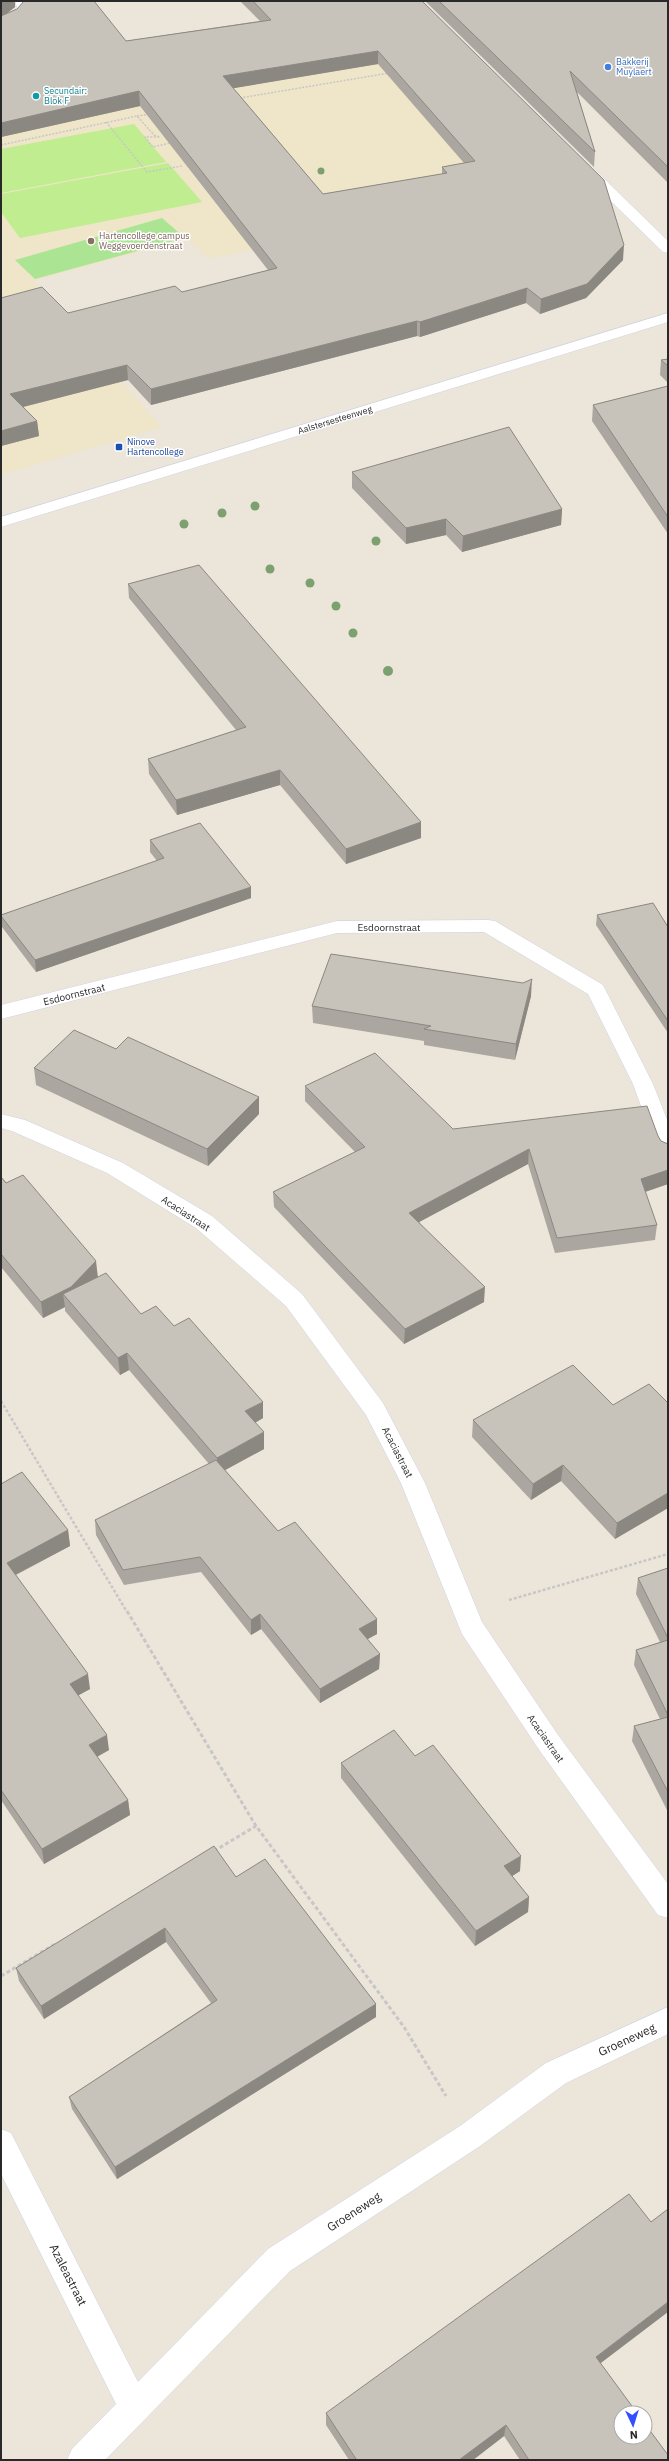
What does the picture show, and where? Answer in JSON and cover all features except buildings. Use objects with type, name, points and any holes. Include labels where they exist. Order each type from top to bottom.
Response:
[{"type":"street","points":[[1,25],[14,18],[22,7],[21,1]]},
{"type":"street","points":[[577,159],[668,249]]},
{"type":"street","name":"Aalstersesteenweg","points":[[1,522],[668,317]]},
{"type":"street","name":"Esdoornstraat","points":[[1,1012],[337,927],[488,926],[596,990],[643,1084],[668,1150]]},
{"type":"street","name":"Acaciastraat","points":[[1,1121],[18,1125],[115,1168],[204,1222],[294,1300],[375,1409],[413,1483],[471,1627],[549,1743],[668,1906]]},
{"type":"street","name":"Groeneweg","points":[[82,2460],[279,2260],[470,2136],[556,2073],[668,2020]]},
{"type":"street","name":"Azaleastraat","points":[[1,2143],[134,2407]]},
{"type":"path","points":[[238,99],[394,72]]},
{"type":"path","points":[[1,145],[152,113]]},
{"type":"path","points":[[137,116],[154,135],[160,136],[145,137],[153,147],[170,143]]},
{"type":"path","points":[[106,122],[147,172],[182,166]]},
{"type":"path","points":[[1,1401],[256,1826],[404,2027],[470,2136]]},
{"type":"path","points":[[466,1613],[668,1554]]},
{"type":"path","points":[[208,1854],[256,1826]]},
{"type":"path","points":[[1,1976],[63,1939]]},
{"type":"shaded area","name":"Hartencollege campus Weggevoerdenstraat","points":[[391,10],[563,197],[208,258],[187,239],[33,281],[162,427],[1,475],[1,42],[105,57]]},
{"type":"green space","points":[[134,124],[166,162],[1,193],[1,149]]},
{"type":"green space","points":[[168,163],[202,202],[20,238],[1,212],[1,194]]},
{"type":"green space","points":[[162,218],[185,238],[35,279],[15,260]]},
{"type":"place","name":"Bakkerij Muylaert","points":[[608,67]]},
{"type":"place","name":"Secundair: Blok F","points":[[36,96]]},
{"type":"place","name":"Hartencollege campus Weggevoerdenstraat","points":[[91,241]]},
{"type":"place","name":"Ninove Hartencollege","points":[[119,447]]}]
